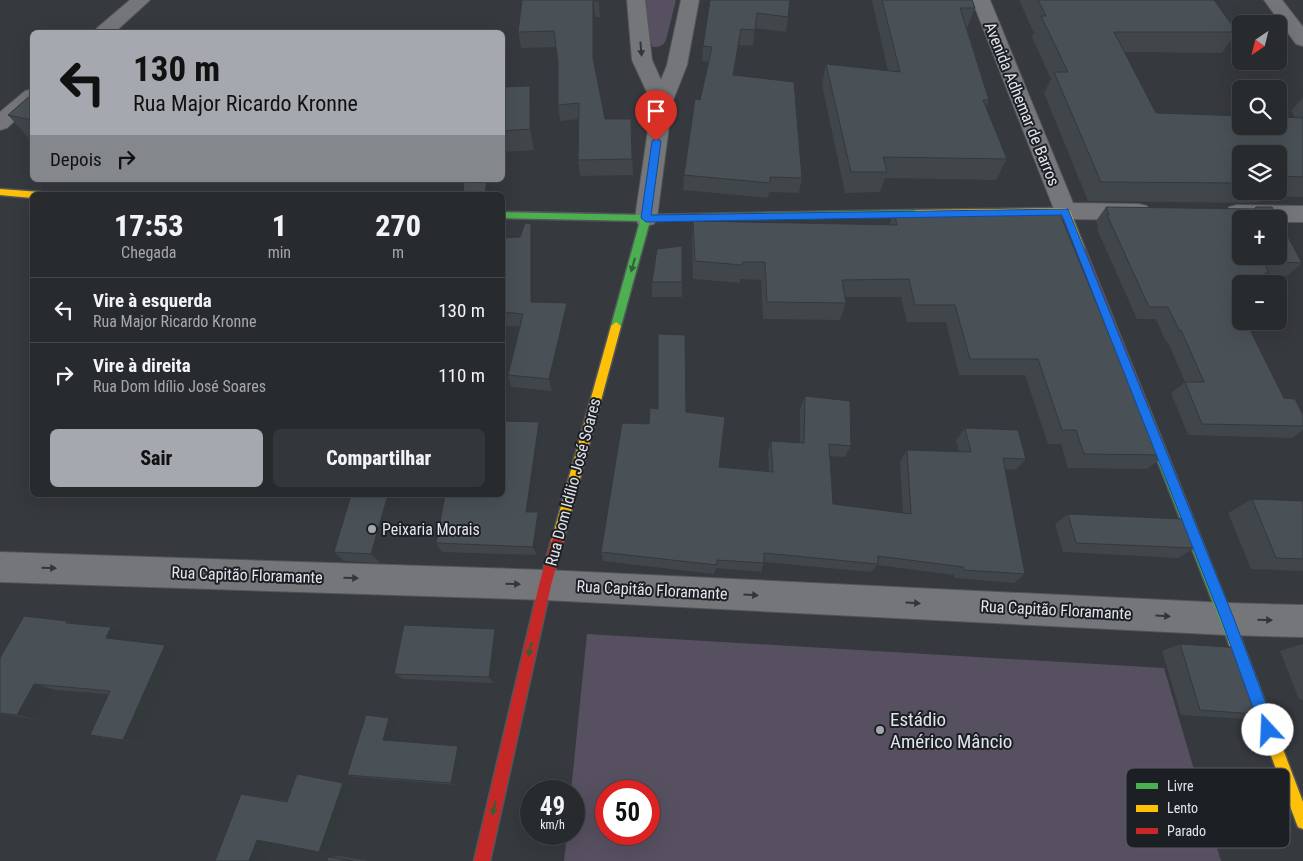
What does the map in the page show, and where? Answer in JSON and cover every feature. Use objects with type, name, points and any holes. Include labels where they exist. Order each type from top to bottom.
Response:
[{"type":"main road","points":[[0,192],[30,194]]},
{"type":"main road","points":[[505,215],[646,218],[1065,211]]},
{"type":"main road","name":"Avenida Adhemar de Barros","points":[[1065,211],[1227,619],[1283,768]]},
{"type":"main road","name":"Rua Dom Idílio José Soares","points":[[482,861],[545,585],[646,218]]},
{"type":"main road","name":"Avenida Adhemar de Barros","points":[[1290,787],[1303,822]]},
{"type":"street","points":[[106,30],[141,0]]},
{"type":"street","points":[[636,0],[642,60],[662,103]]},
{"type":"street","name":"Rua Dom Idílio José Soares","points":[[646,218],[662,103],[677,65],[690,0]]},
{"type":"street","name":"Avenida Adhemar de Barros","points":[[981,0],[1065,211]]},
{"type":"street","points":[[1273,0],[1303,40]]},
{"type":"street","points":[[0,123],[30,97]]},
{"type":"street","points":[[1065,211],[1164,212]]},
{"type":"street","points":[[1214,213],[1303,214]]},
{"type":"street","name":"Rua Capitão Floramante","points":[[0,567],[545,585],[1227,619],[1303,621]]},
{"type":"shaded area","points":[[644,0],[676,0],[666,40],[664,44],[659,46],[653,47],[650,42]]},
{"type":"shaded area","name":"Estádio Américo Mâncio","points":[[587,634],[1164,668],[1194,768],[1126,768],[1126,848],[1217,848],[1221,861],[564,861],[566,845],[585,845],[585,780],[572,780]]},
{"type":"building","points":[[522,0],[599,0],[593,1],[593,58],[605,119],[631,119],[632,159],[578,160],[579,103],[558,105],[558,62],[554,31],[518,32]]},
{"type":"building","points":[[710,0],[790,0],[788,17],[757,13],[755,30],[741,29],[733,75],[794,82],[802,178],[770,177],[770,183],[684,175],[695,99],[700,100],[712,47],[703,46]]},
{"type":"building","points":[[882,0],[972,0],[975,8],[960,8],[989,100],[983,100],[1007,159],[883,157],[887,172],[851,172],[826,64],[900,72]]},
{"type":"building","points":[[1038,0],[1214,0],[1232,25],[1232,32],[1114,32],[1156,113],[1232,116],[1232,135],[1287,135],[1287,117],[1303,118],[1303,177],[1287,176],[1287,145],[1232,145],[1232,183],[1101,182],[1054,72],[1068,72],[1041,16],[1046,16]]},
{"type":"building","points":[[530,86],[530,129],[505,131],[505,87]]},
{"type":"building","points":[[30,96],[30,120],[8,115]]},
{"type":"building","points":[[464,182],[487,182],[485,192],[463,192]]},
{"type":"building","points":[[1106,207],[1254,209],[1256,207],[1272,207],[1274,210],[1232,210],[1232,265],[1265,265],[1269,273],[1265,273],[1266,275],[1232,275],[1232,330],[1250,330],[1284,398],[1295,399],[1303,415],[1303,426],[1202,424],[1185,382],[1204,382],[1181,330],[1179,330],[1168,307],[1149,307],[1107,215],[1109,215]]},
{"type":"building","points":[[894,212],[1060,214],[1139,407],[1146,407],[1166,455],[1084,454],[1076,430],[1062,430],[1038,359],[970,359],[955,305],[915,305],[909,279],[842,280],[846,303],[767,302],[765,262],[743,262],[742,265],[695,261],[693,221],[897,225]]},
{"type":"building","points":[[525,223],[531,224],[531,302],[567,303],[549,379],[508,375],[523,314],[505,312],[505,238],[520,237]]},
{"type":"building","points":[[1287,235],[1302,263],[1287,262]]},
{"type":"building","points":[[682,246],[682,282],[652,282],[657,249]]},
{"type":"building","points":[[658,334],[685,335],[686,412],[725,417],[719,467],[773,472],[771,441],[804,443],[805,396],[850,401],[851,446],[829,444],[833,504],[911,514],[907,450],[971,452],[965,428],[1018,430],[1026,459],[1003,458],[1025,574],[964,570],[963,567],[878,556],[878,564],[764,553],[764,563],[717,560],[716,565],[601,552],[622,423],[649,424],[650,408],[658,409]]},
{"type":"building","points":[[505,421],[539,422],[526,512],[538,512],[533,547],[436,543],[445,497],[505,497]]},
{"type":"building","points":[[350,497],[387,497],[371,554],[334,552]]},
{"type":"building","points":[[1252,499],[1303,501],[1303,559],[1276,558]]},
{"type":"building","points":[[1068,514],[1184,519],[1195,548],[1076,543]]},
{"type":"building","points":[[24,616],[67,621],[66,623],[111,627],[106,638],[165,645],[123,740],[90,735],[110,691],[34,684],[17,715],[0,713],[0,658]]},
{"type":"building","points":[[404,625],[495,629],[489,677],[394,674]]},
{"type":"building","points":[[1180,644],[1242,648],[1268,715],[1200,710]]},
{"type":"building","points":[[366,715],[389,718],[383,740],[458,746],[451,783],[347,775]]},
{"type":"building","points":[[297,774],[343,783],[319,852],[257,840],[249,861],[215,861],[241,794],[287,802]]},
{"type":"building","points":[[328,857],[353,861],[327,861]]},
{"type":"traffic: fast","points":[[505,215],[646,218],[916,213]]},
{"type":"traffic: fast","points":[[616,326],[646,218]]},
{"type":"traffic: fast","points":[[1143,408],[1235,641]]},
{"type":"traffic: slow","points":[[0,192],[30,194]]},
{"type":"traffic: slow","points":[[916,213],[1065,211],[1080,249]]},
{"type":"traffic: slow","points":[[557,542],[616,326]]},
{"type":"traffic: slow","points":[[1235,641],[1283,768]]},
{"type":"traffic: slow","points":[[1290,787],[1303,822]]},
{"type":"traffic: jam","points":[[1080,249],[1143,408]]},
{"type":"traffic: jam","points":[[482,861],[545,585],[557,542]]},
{"type":"place","name":"Peixaria Morais","points":[[372,529]]},
{"type":"place","name":"Estádio Américo Mâncio","points":[[880,730]]},
{"type":"route","points":[[656,141],[646,218],[1065,211],[1227,619],[1268,730]]}]
